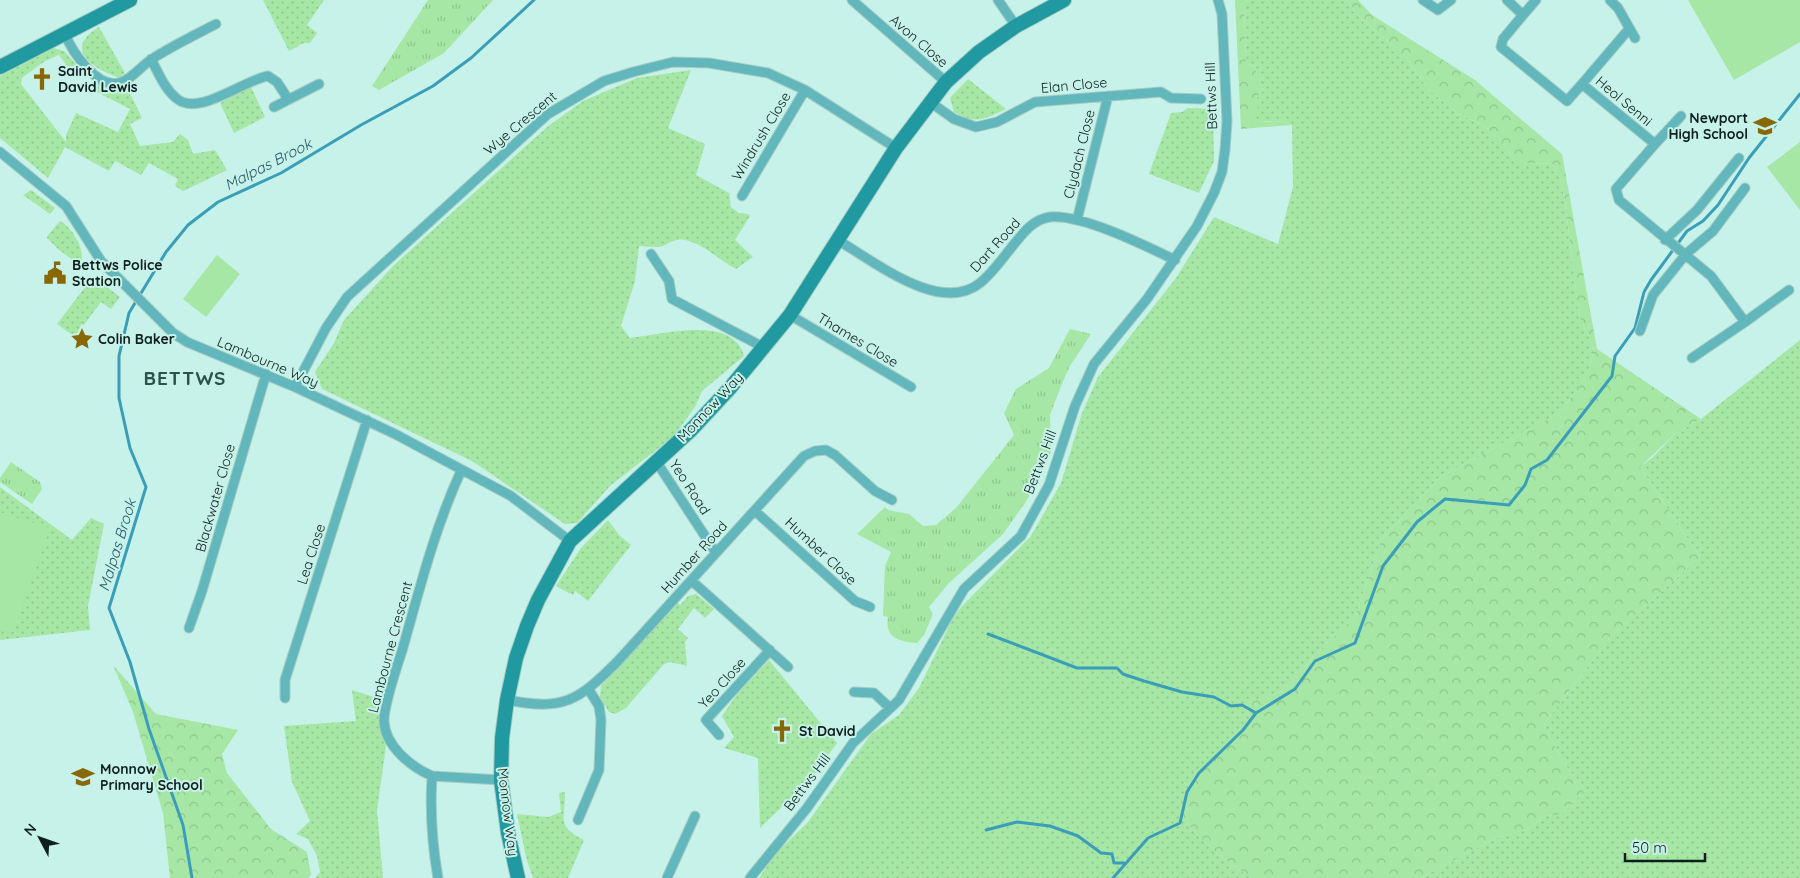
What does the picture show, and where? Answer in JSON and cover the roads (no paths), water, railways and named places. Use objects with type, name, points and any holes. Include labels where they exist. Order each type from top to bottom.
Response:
[{"type":"street","points":[[0,67],[130,0]]},
{"type":"street","name":"Avon Close","points":[[852,0],[946,82]]},
{"type":"street","points":[[998,0],[1016,26]]},
{"type":"street","name":"Monnow Way","points":[[518,878],[508,833],[501,780],[502,738],[506,700],[516,658],[527,626],[538,600],[570,541],[692,429],[730,388],[790,315],[839,241],[896,148],[946,82],[980,52],[1016,26],[1064,0]]},
{"type":"street","name":"Bettws Hill","points":[[750,878],[806,808],[853,744],[899,700],[921,664],[939,628],[964,589],[1021,536],[1049,485],[1076,406],[1094,364],[1131,316],[1147,299],[1197,226],[1214,193],[1222,172],[1227,121],[1222,14],[1218,0]]},
{"type":"street","points":[[1423,0],[1438,10],[1450,0]]},
{"type":"street","points":[[1507,0],[1523,14],[1536,0]]},
{"type":"street","points":[[1610,0],[1618,8],[1635,38]]},
{"type":"street","name":"Heol Senni","points":[[1523,14],[1503,39],[1502,47],[1567,101],[1582,84],[1655,144],[1616,189],[1619,200],[1710,276],[1745,322]]},
{"type":"street","points":[[65,34],[72,50],[82,65],[111,84],[122,82],[152,59],[216,24]]},
{"type":"street","points":[[1582,84],[1629,29]]},
{"type":"street","points":[[152,59],[168,91],[177,100],[186,103],[204,103],[256,78],[268,76],[277,82],[288,99]]},
{"type":"street","name":"Wye Crescent","points":[[295,387],[326,328],[347,297],[548,114],[576,96],[621,75],[673,62],[709,63],[743,67],[768,73],[805,90],[896,148]]},
{"type":"street","points":[[274,107],[318,84]]},
{"type":"street","name":"Windrush Close","points":[[742,196],[805,90]]},
{"type":"street","name":"Elan Close","points":[[930,102],[954,119],[976,127],[997,122],[1035,102],[1161,92],[1171,98],[1201,100]]},
{"type":"street","name":"Clydach Close","points":[[1077,220],[1108,96]]},
{"type":"street","points":[[1655,144],[1681,116]]},
{"type":"street","name":"Lambourne Way","points":[[0,152],[66,206],[101,261],[173,333],[187,342],[266,374],[367,420],[510,496],[570,541]]},
{"type":"street","points":[[1667,240],[1697,210],[1739,158]]},
{"type":"street","points":[[1640,331],[1653,294],[1683,252],[1713,230],[1745,188]]},
{"type":"street","name":"Dart Road","points":[[839,241],[920,288],[946,294],[965,290],[980,284],[1028,227],[1049,217],[1077,220],[1146,246],[1175,260]]},
{"type":"street","points":[[651,254],[669,281],[672,299],[763,347]]},
{"type":"street","points":[[1692,358],[1789,290]]},
{"type":"street","name":"Thames Close","points":[[790,315],[911,387]]},
{"type":"street","name":"Blackwater Close","points":[[189,628],[202,591],[266,374]]},
{"type":"street","name":"Lea Close","points":[[285,698],[285,680],[367,420]]},
{"type":"street","name":"Humber Road","points":[[506,700],[528,704],[552,705],[572,699],[590,690],[692,581],[804,456],[815,451],[826,450],[835,455],[875,491],[892,500]]},
{"type":"street","name":"Yeo Road","points":[[656,461],[716,553]]},
{"type":"street","name":"Lambourne Crescent","points":[[461,470],[436,531],[395,674],[384,721],[391,743],[410,763],[432,776],[501,780]]},
{"type":"street","name":"Humber Close","points":[[755,511],[855,601],[870,607]]},
{"type":"street","points":[[692,581],[788,667]]},
{"type":"street","name":"Yeo Close","points":[[719,735],[706,720],[770,650]]},
{"type":"street","points":[[578,820],[599,770],[601,720],[599,706],[590,690]]},
{"type":"street","points":[[854,692],[874,693],[890,708]]},
{"type":"street","points":[[432,776],[431,802],[434,855],[438,878]]},
{"type":"street","points":[[667,878],[695,816]]},
{"type":"waterway","name":"Malpas Brook","points":[[192,878],[183,825],[149,729],[130,662],[109,608],[146,487],[130,448],[119,398],[119,356],[129,313],[166,252],[188,225],[218,202],[281,173],[361,125],[433,86],[471,58],[534,0]]},
{"type":"waterway","points":[[1113,878],[1148,838],[1180,823],[1187,792],[1199,773],[1243,730],[1256,713],[1295,689],[1315,661],[1355,643],[1383,566],[1417,522],[1445,499],[1509,505],[1525,485],[1531,469],[1547,460],[1612,376],[1615,356],[1635,328],[1644,292],[1651,280],[1687,231],[1703,221],[1718,205],[1749,158],[1800,94]]},
{"type":"waterway","points":[[988,634],[1077,668],[1117,668],[1123,674],[1144,681],[1182,692],[1214,697],[1231,706],[1242,705],[1256,713]]},
{"type":"waterway","points":[[986,830],[1017,822],[1050,826],[1078,836],[1101,853],[1112,854],[1114,863],[1124,863]]},
{"type":"place","name":"Saint David Lewis","points":[[42,79]]},
{"type":"place","name":"Newport High School","points":[[1765,126]]},
{"type":"place","name":"Bettws Police Station","points":[[55,273]]},
{"type":"place","name":"Colin Baker","points":[[82,339]]},
{"type":"place","name":"St David","points":[[782,731]]},
{"type":"place","name":"Monnow Primary School","points":[[83,777]]},
{"type":"district","name":"BETTWS","points":[[185,378]]}]
